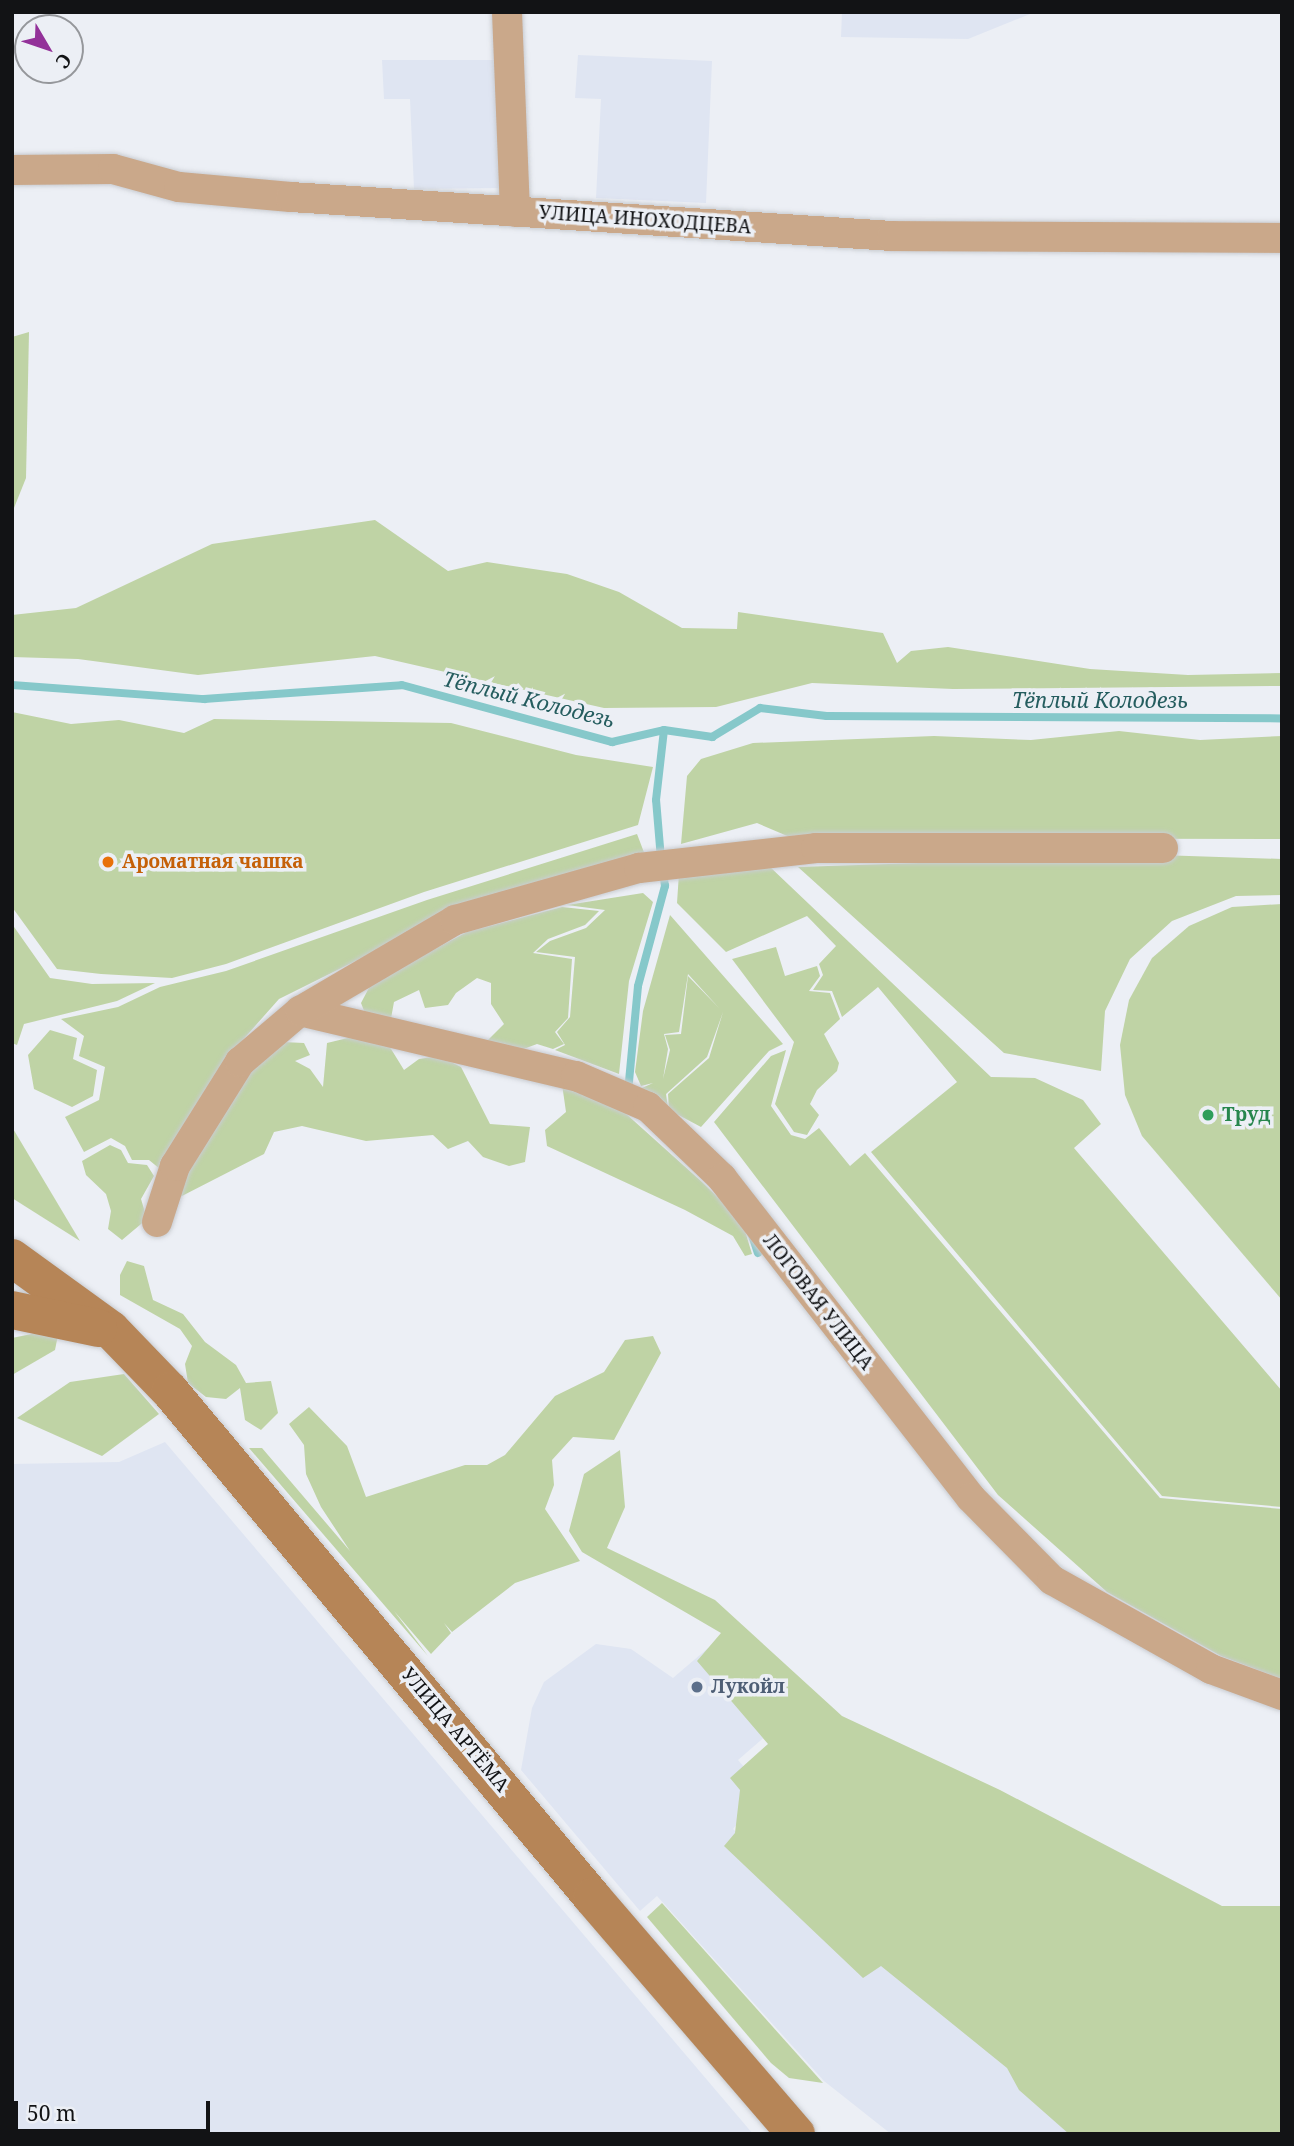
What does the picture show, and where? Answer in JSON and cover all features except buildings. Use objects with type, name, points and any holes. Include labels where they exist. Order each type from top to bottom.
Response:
[{"type":"street","points":[[507,12],[515,212]]},
{"type":"street","name":"УЛИЦА ИНОХОДЦЕВА","points":[[12,170],[113,169],[179,187],[892,236],[1282,238]]},
{"type":"street","points":[[157,1222],[175,1166],[240,1062],[300,1011],[455,920],[639,868],[671,867],[816,848],[1163,848]]},
{"type":"street","name":"ЛОГОВАЯ УЛИЦА","points":[[300,1011],[576,1076],[612,1089],[648,1107],[722,1178],[971,1498],[1052,1580],[1210,1670],[1282,1695]]},
{"type":"street","name":"УЛИЦА АРТЁМА","points":[[12,1258],[111,1330],[170,1391],[601,1908],[796,2134]]},
{"type":"street","points":[[12,1310],[111,1330]]},
{"type":"shaded area","points":[[842,12],[1035,12],[968,39],[841,37]]},
{"type":"shaded area","points":[[578,55],[712,61],[706,203],[596,198],[601,99],[575,98]]},
{"type":"shaded area","points":[[382,60],[501,60],[504,188],[414,189],[410,99],[384,99]]},
{"type":"shaded area","points":[[165,1442],[753,2134],[12,2134],[12,1464],[119,1462]]},
{"type":"shaded area","points":[[596,1644],[631,1649],[673,1678],[708,1648],[776,1727],[738,1760],[750,1774],[743,1816],[733,1829],[874,1962],[893,1950],[1098,2134],[891,2134],[824,2081],[657,1896],[640,1911],[521,1770],[532,1708],[544,1682]]},
{"type":"green space","points":[[29,332],[26,478],[12,513],[12,337]]},
{"type":"green space","points":[[375,520],[448,571],[487,562],[567,574],[619,592],[682,628],[737,629],[738,612],[883,633],[897,663],[911,651],[948,647],[1090,669],[1188,675],[1282,673],[1282,686],[953,689],[812,683],[716,707],[604,708],[375,656],[198,675],[78,659],[12,657],[12,615],[76,608],[212,544]]},
{"type":"green space","points":[[12,712],[71,724],[119,720],[184,733],[214,719],[451,723],[576,755],[653,767],[638,825],[424,892],[226,964],[172,978],[101,974],[57,969],[12,907]]},
{"type":"green space","points":[[1119,731],[1200,740],[1282,736],[1282,839],[792,838],[757,823],[681,844],[687,776],[701,759],[753,743],[934,736],[1031,740]]},
{"type":"green space","points":[[637,834],[645,855],[450,914],[279,999],[232,1052],[160,1169],[149,1160],[132,1160],[125,1146],[111,1138],[84,1152],[65,1117],[99,1100],[105,1067],[79,1056],[84,1036],[61,1019],[118,1007],[160,987],[226,971],[427,900]]},
{"type":"green space","points":[[1159,855],[1282,859],[1282,895],[1236,896],[1172,921],[1130,959],[1105,1011],[1101,1071],[1004,1053],[798,867]]},
{"type":"green space","points":[[769,866],[991,1077],[1035,1078],[1083,1100],[1101,1124],[1074,1148],[1282,1391],[1282,1507],[1162,1496],[871,1152],[957,1082],[878,987],[842,1017],[832,991],[813,990],[823,975],[819,964],[836,946],[807,916],[726,952],[677,903],[679,873]]},
{"type":"green space","points":[[643,893],[653,902],[629,981],[619,1074],[555,1050],[565,1045],[557,1032],[570,1017],[575,957],[536,952],[550,941],[586,928],[605,910],[567,905]]},
{"type":"green space","name":"Труд","points":[[1282,904],[1282,1300],[1142,1136],[1125,1095],[1120,1045],[1129,1000],[1152,958],[1189,926],[1232,907]]},
{"type":"green space","points":[[562,907],[599,911],[585,925],[548,939],[533,953],[572,959],[568,1018],[555,1032],[564,1044],[553,1049],[537,1044],[510,1054],[487,1041],[504,1024],[491,1004],[491,983],[477,978],[456,993],[448,1005],[425,1008],[419,990],[394,1002],[390,1024],[368,1021],[361,1003],[372,982],[467,932]]},
{"type":"green space","points":[[670,915],[783,1044],[769,1051],[701,1127],[669,1110],[668,1094],[709,1058],[723,1012],[707,1057],[666,1094],[668,1109],[642,1088],[653,1083],[641,1086],[635,1072],[643,1011]],"holes":[[[688,974],[719,1008],[688,976],[681,1034],[665,1035],[670,1050],[663,1079],[668,1049],[664,1034],[679,1032]]]},
{"type":"green space","points":[[12,924],[50,978],[92,984],[155,983],[117,1001],[24,1024],[17,1045],[12,1043]]},
{"type":"green space","points":[[776,947],[785,976],[817,966],[820,976],[809,991],[830,993],[840,1019],[824,1034],[839,1063],[837,1071],[817,1090],[810,1104],[819,1115],[807,1135],[794,1132],[775,1104],[794,1042],[732,959]]},
{"type":"green space","points":[[50,1030],[77,1038],[73,1059],[97,1070],[93,1096],[72,1107],[34,1089],[28,1055]]},
{"type":"green space","points":[[352,1037],[388,1044],[404,1070],[419,1059],[439,1056],[461,1067],[490,1124],[530,1127],[525,1162],[509,1166],[483,1157],[468,1141],[448,1149],[433,1135],[366,1141],[302,1126],[274,1132],[264,1154],[178,1198],[181,1176],[243,1072],[283,1042],[304,1043],[310,1055],[295,1061],[310,1069],[323,1087],[327,1043]]},
{"type":"green space","points":[[786,1050],[771,1106],[791,1135],[805,1139],[819,1128],[850,1166],[865,1153],[1160,1498],[1282,1509],[1282,1679],[1221,1656],[1107,1592],[998,1495],[714,1122],[771,1056]]},
{"type":"green space","points":[[562,1084],[624,1112],[742,1221],[752,1254],[745,1256],[733,1236],[685,1210],[547,1146],[545,1130],[566,1112]]},
{"type":"green space","points":[[12,1127],[80,1241],[12,1198]]},
{"type":"green space","points":[[110,1145],[121,1150],[128,1163],[147,1165],[154,1176],[141,1199],[147,1219],[122,1240],[108,1229],[111,1211],[106,1194],[86,1175],[82,1161]]},
{"type":"green space","points":[[127,1261],[144,1266],[153,1300],[183,1314],[205,1342],[236,1365],[246,1383],[271,1381],[278,1413],[261,1430],[245,1420],[240,1388],[226,1399],[206,1397],[188,1383],[185,1364],[192,1346],[180,1329],[120,1295],[120,1275]]},
{"type":"green space","points":[[46,1331],[58,1335],[55,1350],[12,1375],[12,1338]]},
{"type":"green space","points":[[653,1336],[661,1353],[614,1440],[573,1437],[552,1460],[554,1485],[545,1509],[580,1561],[515,1583],[452,1632],[444,1623],[451,1633],[431,1654],[394,1611],[428,1656],[249,1448],[262,1448],[350,1551],[321,1507],[306,1474],[304,1445],[289,1424],[309,1407],[347,1446],[366,1497],[465,1465],[487,1465],[505,1455],[555,1396],[604,1372],[625,1340]]},
{"type":"green space","points":[[124,1374],[159,1414],[102,1456],[17,1418],[70,1382]]},
{"type":"green space","points":[[620,1450],[625,1507],[607,1548],[715,1600],[842,1716],[1000,1790],[1222,1906],[1282,1906],[1282,2134],[1069,2134],[1019,2090],[1007,2068],[881,1966],[863,1978],[724,1846],[735,1833],[740,1790],[730,1778],[768,1744],[697,1661],[721,1633],[582,1552],[569,1531],[584,1474]]},
{"type":"green space","points":[[662,1903],[823,2083],[789,2078],[771,2063],[647,1917]]},
{"type":"waterway","name":"Тёплый Колодезь","points":[[12,685],[204,699],[402,685],[612,742],[664,730],[712,737],[760,708],[827,716],[1282,718]]},
{"type":"waterway","points":[[661,859],[656,800],[664,730]]},
{"type":"waterway","points":[[628,1092],[638,986],[665,886],[663,871]]},
{"type":"waterway","points":[[752,1235],[758,1253]]},
{"type":"place","name":"Ароматная чашка","points":[[108,862]]},
{"type":"place","name":"Труд","points":[[1208,1115]]},
{"type":"place","name":"Лукойл","points":[[697,1687]]}]
